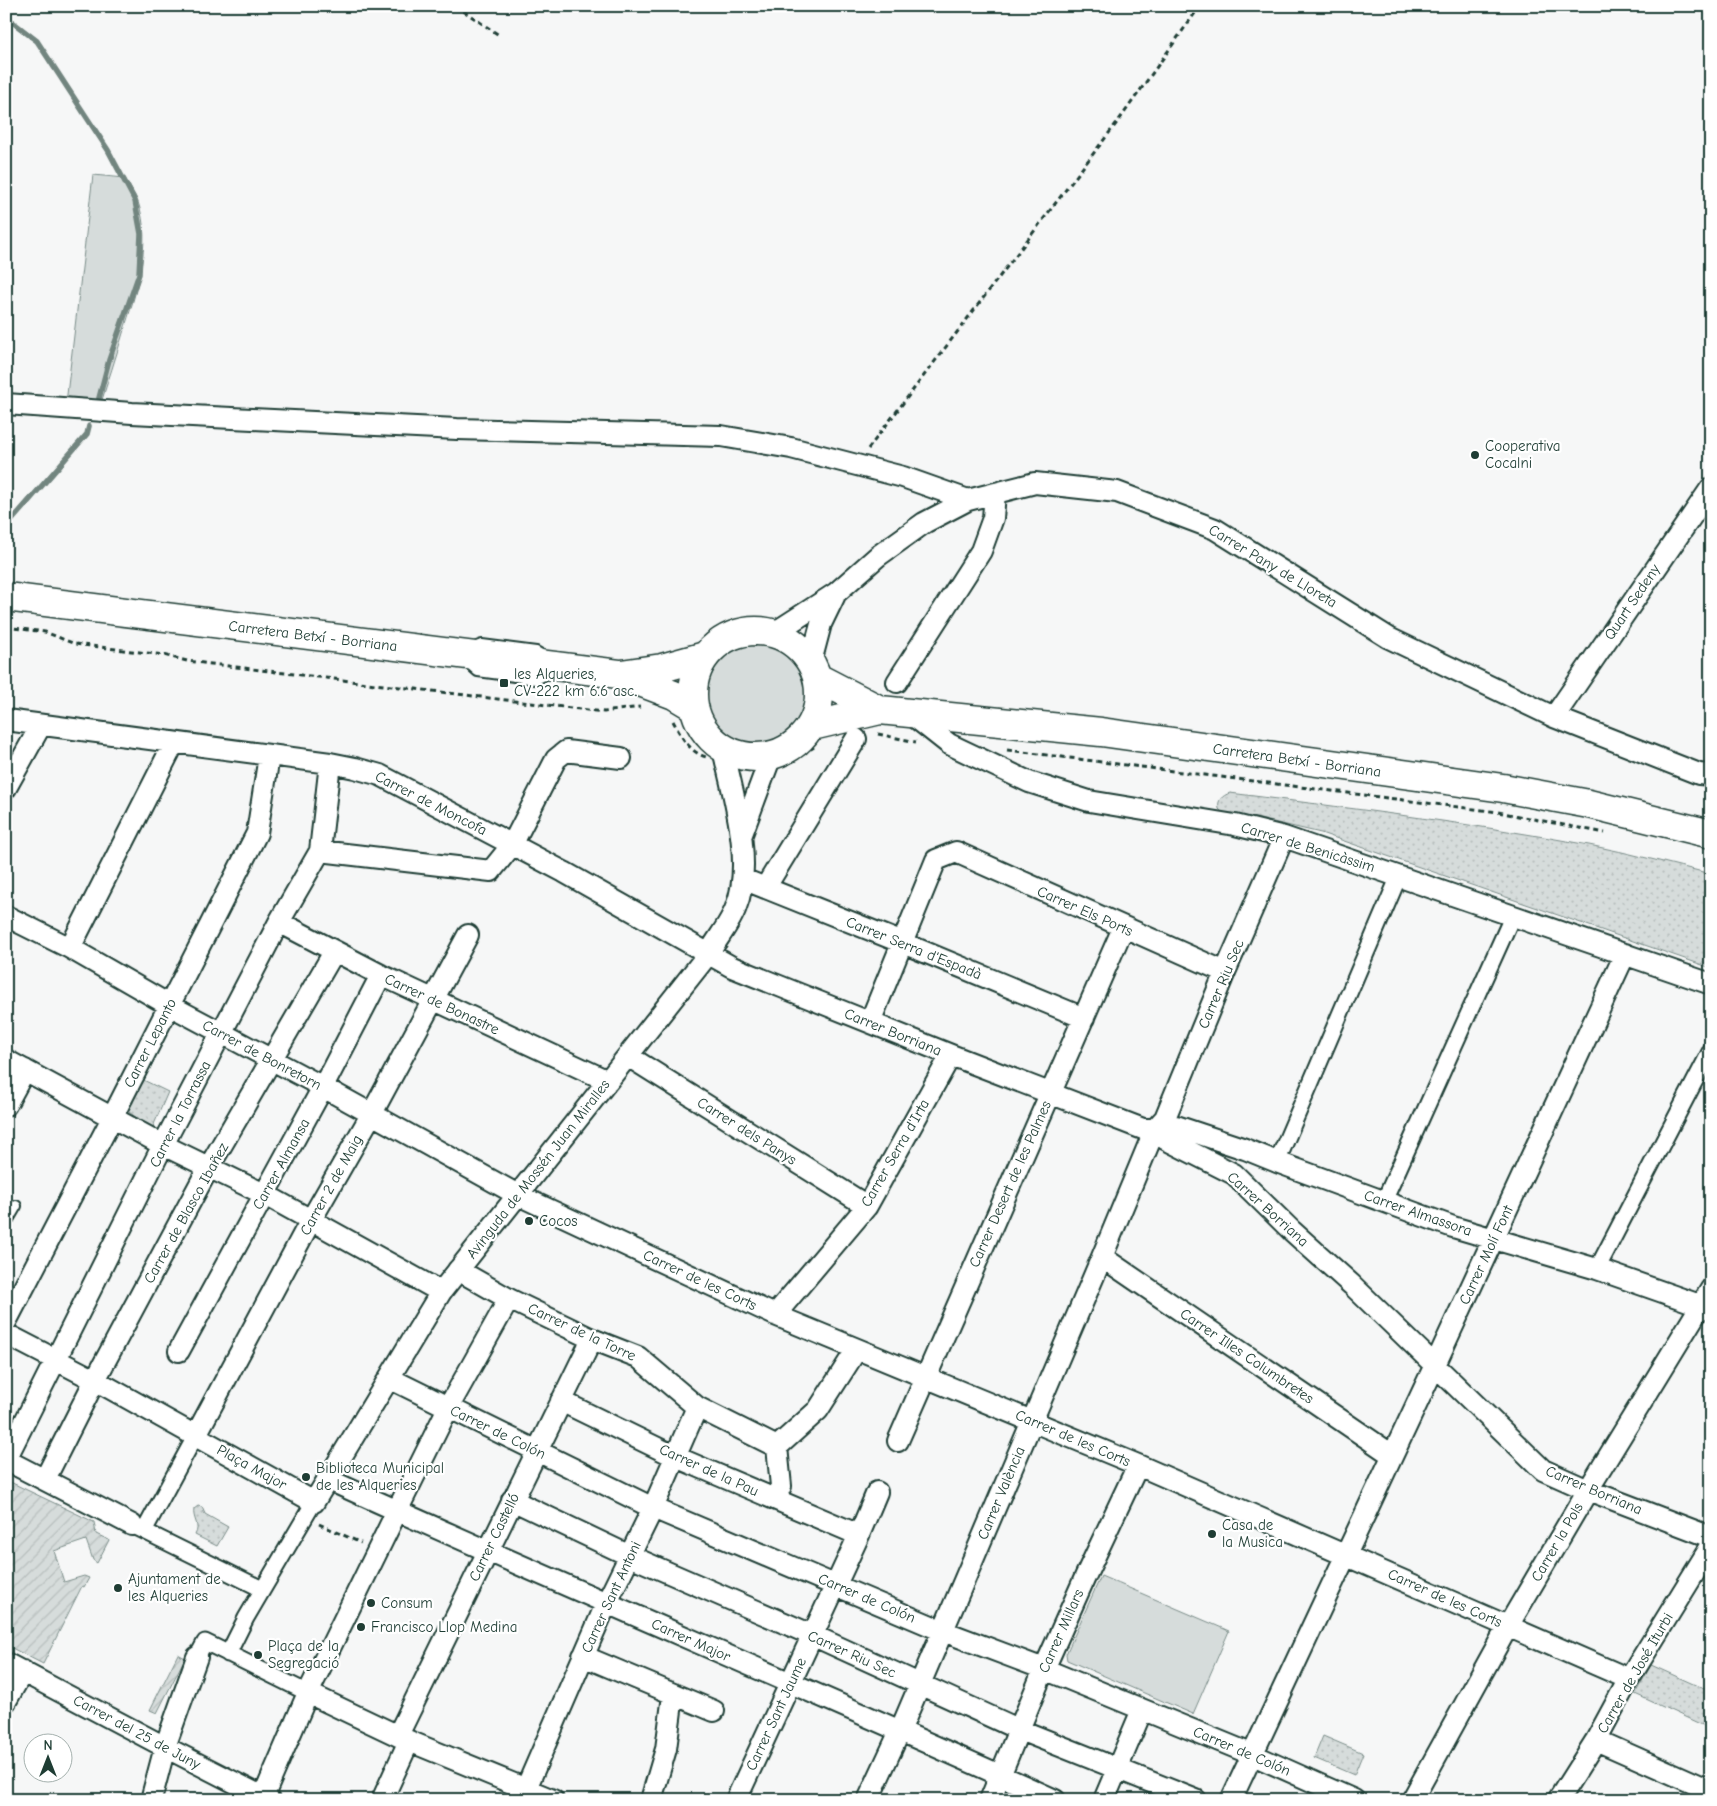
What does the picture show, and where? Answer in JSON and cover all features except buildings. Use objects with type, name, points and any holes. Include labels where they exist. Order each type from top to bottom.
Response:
[{"type":"main road","name":"Carretera Betxí - Borriana","points":[[6,598],[619,674],[674,695],[694,707]]},
{"type":"main road","points":[[755,630],[774,633],[802,649],[815,670],[820,694],[818,710],[812,726],[801,740],[787,750],[770,756],[754,758],[723,749],[710,738],[700,724],[694,707],[692,690],[696,672],[705,656],[719,642],[736,634],[755,630]]},
{"type":"main road","name":"Carretera Betxí - Borriana","points":[[619,674],[662,668],[705,656]]},
{"type":"main road","name":"Carretera Betxí - Borriana","points":[[815,670],[880,710]]},
{"type":"main road","name":"Carretera Betxí - Borriana","points":[[812,726],[880,710],[1102,732],[1503,788],[1589,804],[1711,834]]},
{"type":"street","points":[[6,404],[132,414],[437,428],[721,436],[791,448],[903,477],[968,500]]},
{"type":"street","name":"Carrer Pany de Lloreta","points":[[774,633],[836,593],[878,556],[924,523],[968,500],[1036,483],[1117,492],[1215,529],[1389,638],[1554,717],[1700,774],[1711,775]]},
{"type":"street","name":"Quart Sedeny","points":[[1554,717],[1711,488]]},
{"type":"street","points":[[897,682],[981,551],[993,518],[995,493]]},
{"type":"street","name":"Carrer Pany de Lloreta","points":[[815,670],[822,624],[836,593]]},
{"type":"street","name":"Carrer de Benicàssim","points":[[911,714],[948,744],[1029,782],[1089,801],[1235,825],[1284,837],[1711,984]]},
{"type":"street","name":"Carrer de Moncofa","points":[[6,720],[330,763],[380,775],[709,952]]},
{"type":"street","points":[[6,788],[41,725]]},
{"type":"street","points":[[765,888],[856,739]]},
{"type":"street","points":[[70,948],[174,743]]},
{"type":"street","name":"Avinguda de Mossén Juan Miralles","points":[[315,1512],[327,1479],[441,1292],[709,952],[736,907],[742,879],[742,834],[723,749]]},
{"type":"street","points":[[320,851],[491,871],[512,845],[556,759],[566,751],[621,758]]},
{"type":"street","name":"Carrer Lepanto","points":[[6,1322],[257,833],[269,756]]},
{"type":"street","name":"Avinguda de Mossén Juan Miralles","points":[[742,834],[770,756]]},
{"type":"street","name":"Carrer la Torrassa","points":[[6,1459],[163,1145],[279,922],[320,851],[330,763]]},
{"type":"street","name":"Carrer Riu Sec","points":[[1154,1129],[1165,1118],[1225,972],[1284,837]]},
{"type":"street","name":"Carrer Els Ports","points":[[904,943],[936,860],[956,852],[1225,972]]},
{"type":"street","points":[[1277,1162],[1400,876]]},
{"type":"street","name":"Carrer Serra d'Espadà","points":[[742,879],[904,943],[1084,1018]]},
{"type":"street","points":[[1384,1201],[1513,915]]},
{"type":"street","name":"Carrer de Bonretorn","points":[[6,916],[70,948],[221,1034],[322,1087],[518,1195]]},
{"type":"street","name":"Carrer de Bonastre","points":[[279,922],[381,975],[608,1081]]},
{"type":"street","name":"Carrer Desert de les Palmes","points":[[898,1441],[1123,928]]},
{"type":"street","name":"Carrer 2 de Maig","points":[[196,1436],[311,1220],[468,935]]},
{"type":"street","points":[[870,1022],[904,943]]},
{"type":"street","name":"Carrer de Blasco Ibañez","points":[[45,1479],[95,1380],[209,1167],[334,952]]},
{"type":"street","name":"Carrer Borriana","points":[[709,952],[732,967],[951,1055],[1143,1129],[1154,1129],[1165,1139],[1234,1174],[1543,1470],[1588,1490],[1711,1537]]},
{"type":"street","name":"Carrer Molí Font","points":[[1231,1800],[1625,954]]},
{"type":"street","name":"Carrer Almansa","points":[[179,1351],[381,975]]},
{"type":"street","points":[[1597,1269],[1711,1050]]},
{"type":"street","name":"Carrer Serra d'Irta","points":[[775,1315],[867,1206],[951,1055]]},
{"type":"street","name":"Carrer dels Panys","points":[[628,1056],[867,1206]]},
{"type":"street","points":[[6,1060],[163,1145],[264,1194],[441,1292]]},
{"type":"street","points":[[6,1105],[26,1070]]},
{"type":"street","name":"Carrer Almassora","points":[[1154,1129],[1176,1126],[1245,1149],[1453,1227],[1708,1301]]},
{"type":"street","name":"Carrer València","points":[[868,1800],[943,1631],[1102,1257],[1154,1129]]},
{"type":"street","points":[[1234,1174],[1237,1160],[1245,1149]]},
{"type":"street","name":"Carrer de les Corts","points":[[518,1195],[775,1315],[1138,1465],[1629,1679]]},
{"type":"street","name":"Carrer Illes Columbretes","points":[[1102,1257],[1392,1455]]},
{"type":"street","name":"Carrer de la Torre","points":[[458,1270],[509,1299],[592,1339],[638,1357],[697,1407],[777,1447]]},
{"type":"street","points":[[265,1799],[308,1694],[377,1551],[448,1408],[509,1299]]},
{"type":"street","name":"Carrer la Pols","points":[[1412,1800],[1508,1626],[1588,1490],[1708,1301]]},
{"type":"street","name":"Plaça Major","points":[[6,1334],[95,1380],[196,1436],[315,1512]]},
{"type":"street","name":"Carrer Castelló","points":[[382,1800],[403,1738],[487,1552],[592,1339]]},
{"type":"street","points":[[775,1499],[781,1486],[777,1447],[818,1410],[856,1349]]},
{"type":"street","name":"Carrer de Colón","points":[[388,1378],[653,1508],[943,1631],[1044,1669],[1251,1754],[1354,1800]]},
{"type":"street","name":"Carrer de la Pau","points":[[561,1401],[676,1457],[859,1535]]},
{"type":"street","name":"Carrer Sant Antoni","points":[[523,1794],[607,1602],[653,1508],[697,1407]]},
{"type":"street","points":[[138,1528],[196,1436]]},
{"type":"street","points":[[6,1459],[138,1528],[262,1589]]},
{"type":"street","name":"Carrer Millars","points":[[990,1800],[1044,1669],[1138,1465]]},
{"type":"street","name":"Carrer Major","points":[[327,1479],[487,1552],[607,1602],[1055,1800]]},
{"type":"street","name":"Carrer Sant Jaume","points":[[736,1800],[859,1535],[877,1492]]},
{"type":"street","name":"Carrer Riu Sec","points":[[512,1500],[630,1556],[812,1635],[1020,1730],[1196,1800]]},
{"type":"street","points":[[228,1654],[262,1589],[315,1512]]},
{"type":"street","name":"Carrer de José Iturbi","points":[[1558,1800],[1596,1740],[1629,1679],[1711,1546]]},
{"type":"street","points":[[151,1800],[164,1747],[197,1657],[205,1642],[308,1694],[523,1794],[553,1800]]},
{"type":"street","points":[[583,1656],[714,1711]]},
{"type":"street","points":[[6,1701],[14,1667]]},
{"type":"street","name":"Carrer del 25 de Juny","points":[[14,1667],[265,1799]]},
{"type":"street","points":[[651,1800],[666,1749],[673,1695]]},
{"type":"street","points":[[1104,1800],[1142,1710]]},
{"type":"street","points":[[1596,1740],[1711,1791]]},
{"type":"lane","points":[[6,1223],[16,1206]]},
{"type":"path","points":[[456,6],[499,35]]},
{"type":"path","points":[[855,465],[1122,116],[1200,6]]},
{"type":"path","points":[[315,1512],[377,1551]]},
{"type":"shaded area","points":[[93,175],[125,178],[138,202],[144,235],[141,268],[137,285],[100,406],[66,403]]},
{"type":"shaded area","points":[[755,640],[775,644],[793,655],[804,673],[808,693],[804,713],[793,731],[775,742],[755,746],[735,742],[717,731],[706,713],[702,693],[706,673],[717,655],[735,644]]},
{"type":"shaded area","points":[[1230,793],[1410,816],[1544,837],[1589,845],[1711,874],[1711,968],[1321,833],[1256,818],[1224,814],[1219,809],[1219,801]]},
{"type":"shaded area","points":[[135,1076],[168,1092],[152,1129],[118,1104]]},
{"type":"shaded area","points":[[6,1480],[94,1522],[96,1534],[109,1540],[97,1563],[93,1560],[86,1540],[54,1551],[64,1582],[84,1576],[89,1578],[84,1587],[82,1586],[43,1664],[6,1645]]},
{"type":"shaded area","points":[[198,1506],[202,1507],[205,1514],[228,1527],[217,1546],[195,1535],[197,1525],[194,1509]]},
{"type":"shaded area","points":[[1101,1576],[1229,1631],[1193,1714],[1067,1660],[1066,1654]]},
{"type":"shaded area","points":[[178,1654],[185,1658],[157,1713],[150,1710]]},
{"type":"shaded area","points":[[1651,1665],[1711,1692],[1711,1729],[1635,1694]]},
{"type":"shaded area","points":[[1323,1736],[1363,1753],[1354,1775],[1314,1758]]},
{"type":"waterway","points":[[6,17],[37,41],[108,150],[135,201],[141,234],[139,274],[109,360],[99,398]]},
{"type":"waterway","points":[[6,527],[87,434],[89,426]]},
{"type":"place","name":"Cooperativa Cocalni","points":[[1475,455]]},
{"type":"place","name":"les Alqueries, CV-222 km 6.6 asc.","points":[[504,683]]},
{"type":"place","name":"Cocos","points":[[529,1221]]},
{"type":"place","name":"Biblioteca Municipal de les Alqueries","points":[[306,1477]]},
{"type":"place","name":"Casa de la Musica","points":[[1212,1534]]},
{"type":"place","name":"Ajuntament de les Alqueries","points":[[118,1588]]},
{"type":"place","name":"Consum","points":[[371,1603]]},
{"type":"place","name":"Francisco Llop Medina","points":[[361,1627]]},
{"type":"place","name":"Plaça de la Segregació","points":[[258,1655]]}]
